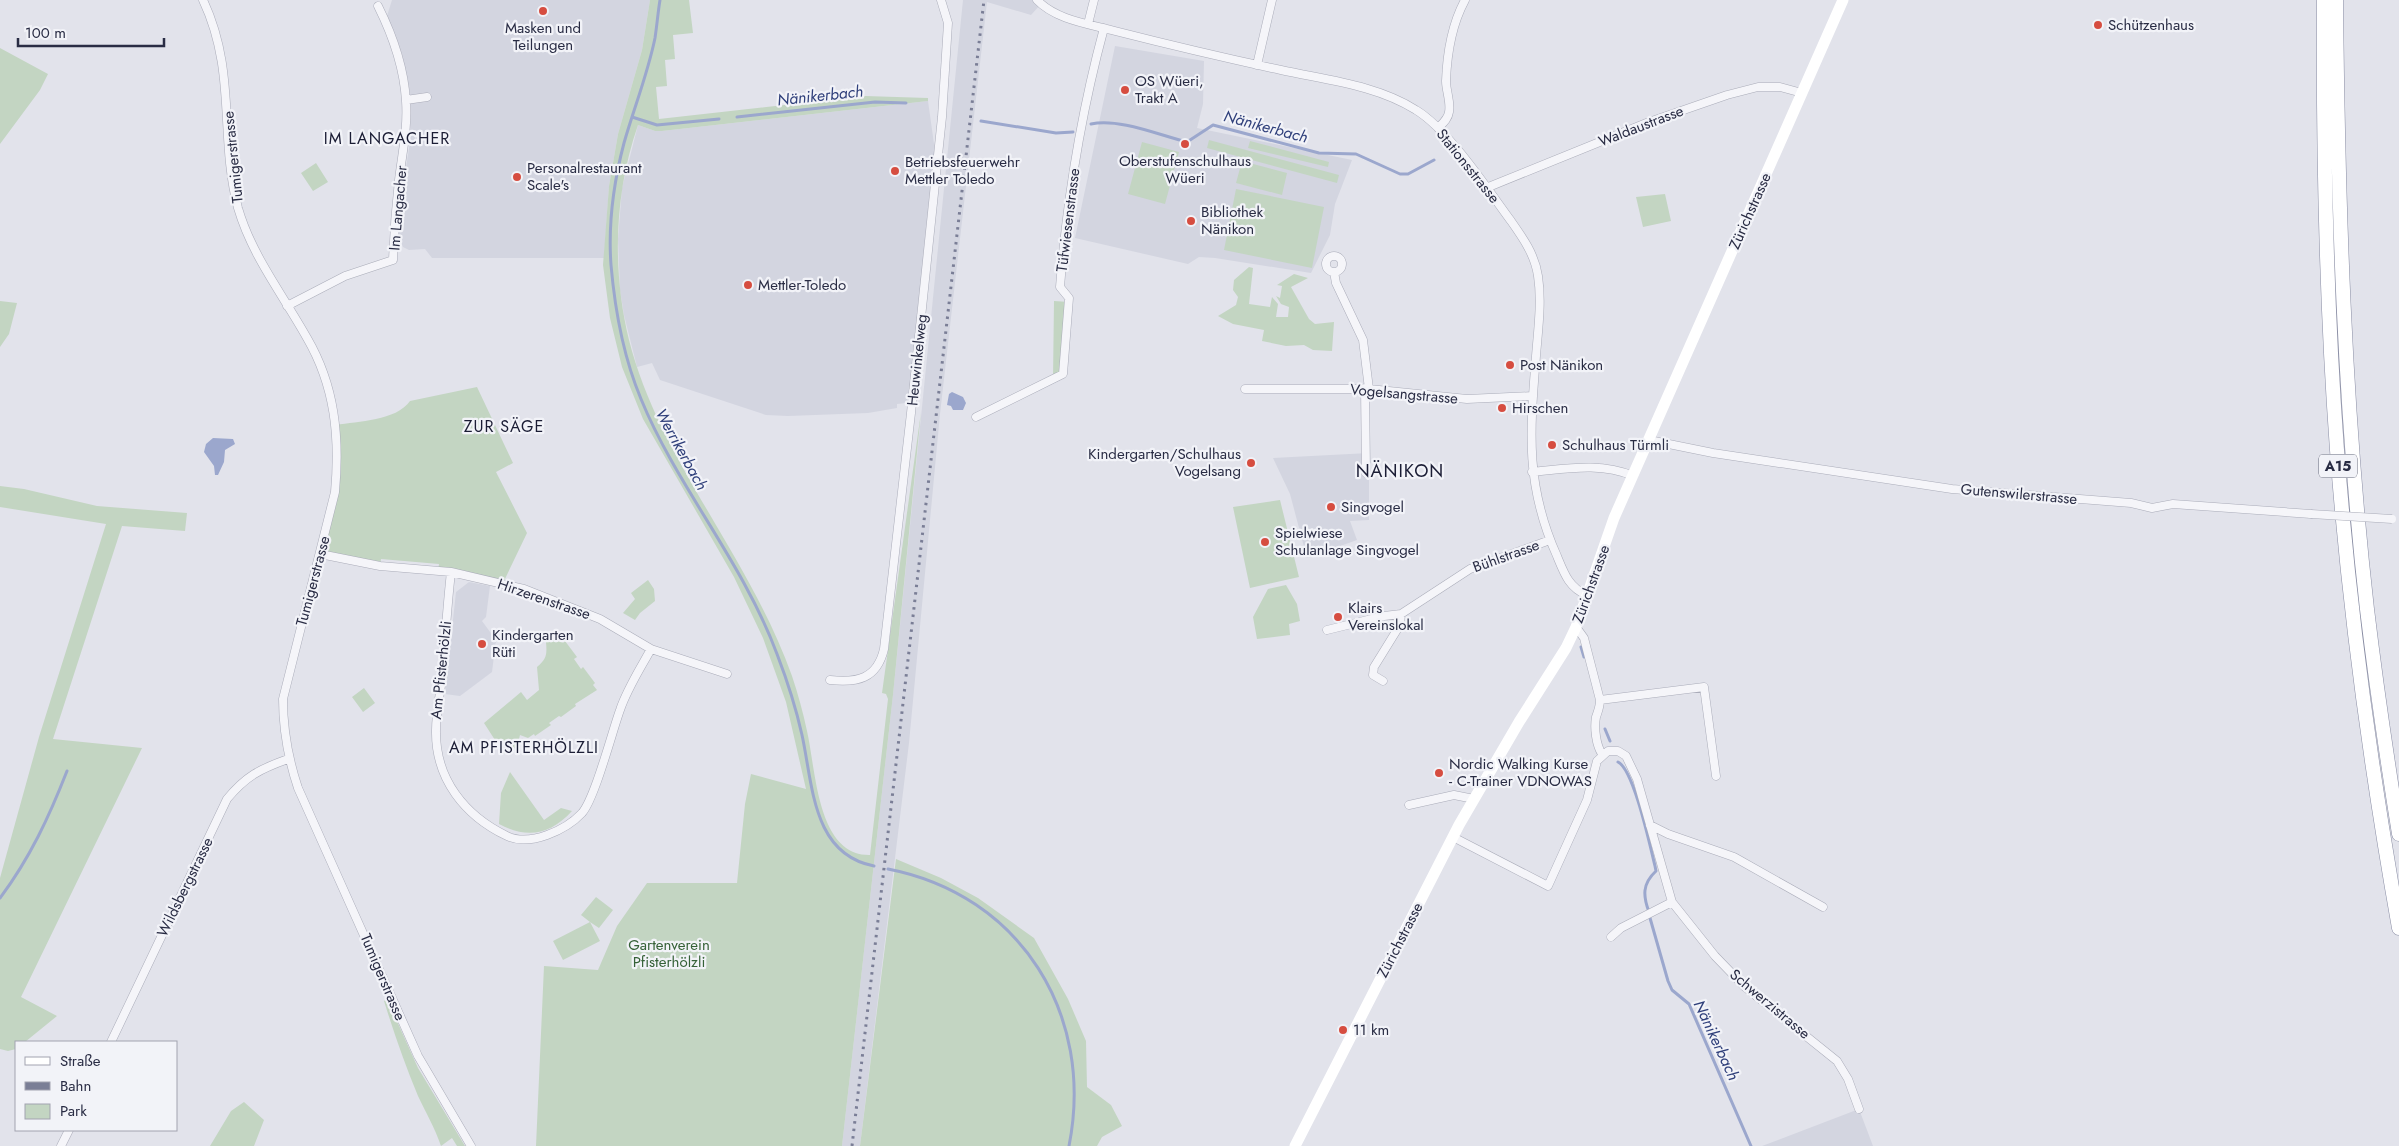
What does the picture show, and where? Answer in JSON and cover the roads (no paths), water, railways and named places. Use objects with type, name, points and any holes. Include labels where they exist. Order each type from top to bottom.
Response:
[{"type":"highway","name":"A15","points":[[2324,0],[2327,276],[2337,450],[2352,609],[2372,761],[2399,928]]},
{"type":"highway","name":"A15","points":[[2336,0],[2339,179],[2353,448],[2367,608],[2399,834]]},
{"type":"main road","name":"Zürichstrasse","points":[[1295,1146],[1453,837],[1566,648],[1576,627],[1614,518],[1843,0]]},
{"type":"street","name":"Tumigerstrasse","points":[[203,0],[211,18],[224,67],[231,171],[238,208],[258,256],[317,358],[328,387],[336,425],[338,458],[335,492],[290,664],[283,699],[283,725],[288,760],[298,788],[418,1056],[471,1146]]},
{"type":"street","name":"Heuwinkelweg","points":[[830,680],[850,682],[868,676],[878,665],[884,649],[942,117],[948,23],[941,0]]},
{"type":"street","points":[[1088,24],[1094,0]]},
{"type":"street","points":[[1257,65],[1272,0]]},
{"type":"street","points":[[1438,128],[1448,118],[1446,82],[1451,43],[1454,25],[1464,0]]},
{"type":"street","name":"Stationsstrasse","points":[[1039,2],[1055,14],[1088,24],[1378,92],[1418,111],[1438,128],[1521,235],[1536,265],[1540,307],[1533,396],[1532,472],[1538,503],[1550,540],[1571,585],[1578,592],[1587,595]]},
{"type":"street","name":"Im Langacher","points":[[287,306],[344,276],[393,260],[399,181],[405,134],[406,100],[402,70],[394,41],[378,6]]},
{"type":"street","name":"Tüfwiesenstrasse","points":[[976,417],[1063,374],[1069,298],[1060,287],[1068,197],[1084,113],[1104,28]]},
{"type":"street","name":"Waldaustrasse","points":[[1486,188],[1649,122],[1727,95],[1758,87],[1780,87],[1802,93]]},
{"type":"street","points":[[406,100],[427,97]]},
{"type":"street","points":[[1334,272],[1336,283],[1363,340],[1366,388],[1366,473]]},
{"type":"street","name":"Vogelsangstrasse","points":[[1244,389],[1366,388],[1466,399],[1533,396]]},
{"type":"street","name":"Gutenswilerstrasse","points":[[1649,440],[1713,453],[1952,489],[2131,503],[2152,508],[2173,504],[2392,519]]},
{"type":"street","points":[[1532,472],[1594,467],[1613,469],[1633,476]]},
{"type":"street","name":"Bühlstrasse","points":[[1327,630],[1384,616],[1401,614],[1470,569],[1550,540]]},
{"type":"street","name":"Hirzerenstrasse","points":[[320,554],[380,566],[451,572],[503,583],[548,598],[600,619],[650,649],[727,674]]},
{"type":"street","name":"Am Pfisterhölzli","points":[[451,572],[435,732],[440,767],[449,787],[472,815],[493,830],[513,839],[538,838],[562,830],[583,811],[601,768],[620,707],[650,649]]},
{"type":"street","points":[[1383,681],[1374,675],[1374,668],[1400,625],[1401,614]]},
{"type":"street","points":[[1453,837],[1548,886],[1587,800],[1597,761],[1602,754],[1597,746],[1596,718],[1600,707],[1600,700],[1584,638],[1576,627]]},
{"type":"street","points":[[1600,700],[1704,687],[1716,776]]},
{"type":"street","name":"Schwerzistrasse","points":[[1602,754],[1618,751],[1626,756],[1641,791],[1672,902],[1715,956],[1745,987],[1837,1061],[1848,1079],[1859,1109]]},
{"type":"street","name":"Wildsbergstrasse","points":[[111,1041],[227,799],[241,782],[261,768],[288,760]]},
{"type":"street","points":[[1409,805],[1454,795],[1474,799]]},
{"type":"street","points":[[1650,825],[1668,834],[1734,857],[1823,907]]},
{"type":"street","points":[[1611,937],[1621,928],[1672,902]]},
{"type":"street","points":[[61,1146],[68,1131]]},
{"type":"water","points":[[952,392],[963,397],[966,403],[963,410],[953,410],[951,406],[947,405],[949,394]]},
{"type":"water","points":[[213,438],[233,439],[235,444],[225,450],[224,462],[218,475],[215,475],[214,466],[204,452],[206,444]]},
{"type":"waterway","name":"Werrikerbach","points":[[660,0],[652,51],[624,143],[617,172],[613,203],[610,234],[611,265],[615,299],[625,350],[641,399],[656,431],[729,556],[763,620],[781,664],[794,704],[813,795],[827,832],[838,848],[854,859],[874,866]]},
{"type":"waterway","name":"Nänikerbach","points":[[737,117],[875,102],[906,103]]},
{"type":"waterway","name":"Nänikerbach","points":[[632,117],[657,125],[719,119]]},
{"type":"waterway","name":"Nänikerbach","points":[[981,121],[1056,133],[1073,132]]},
{"type":"waterway","name":"Nänikerbach","points":[[1091,124],[1114,123],[1126,125],[1187,142],[1213,125],[1319,153],[1356,154],[1400,174],[1408,174],[1434,160]]},
{"type":"waterway","name":"Nänikerbach","points":[[1581,647],[1584,657]]},
{"type":"waterway","name":"Nänikerbach","points":[[1605,729],[1610,741]]},
{"type":"waterway","name":"Nänikerbach","points":[[1618,762],[1624,768],[1635,793],[1655,866],[1656,871],[1648,881],[1645,890],[1649,912]]},
{"type":"waterway","points":[[0,898],[21,868],[38,837],[67,771]]},
{"type":"waterway","name":"Werrikerbach","points":[[888,869],[935,883],[976,905],[1011,934],[1038,968],[1058,1008],[1070,1051],[1074,1098],[1069,1146]]},
{"type":"waterway","name":"Nänikerbach","points":[[1650,918],[1668,981],[1672,990],[1689,1004],[1751,1146]]},
{"type":"railway","points":[[852,1146],[984,0]]},
{"type":"place","name":"Masken und Teilungen","points":[[543,11]]},
{"type":"place","name":"Schützenhaus","points":[[2098,25]]},
{"type":"place","name":"OS Wüeri, Trakt A","points":[[1125,90]]},
{"type":"place","name":"Oberstufenschulhaus Wüeri","points":[[1185,144]]},
{"type":"place","name":"Betriebsfeuerwehr Mettler Toledo","points":[[895,171]]},
{"type":"place","name":"Personalrestaurant Scale's","points":[[517,177]]},
{"type":"place","name":"Bibliothek Nänikon","points":[[1191,221]]},
{"type":"place","name":"Mettler-Toledo","points":[[748,285]]},
{"type":"place","name":"Post Nänikon","points":[[1510,365]]},
{"type":"place","name":"Hirschen","points":[[1502,408]]},
{"type":"place","name":"Schulhaus Türmli","points":[[1552,445]]},
{"type":"place","name":"Kindergarten/Schulhaus Vogelsang","points":[[1251,463]]},
{"type":"place","name":"Singvogel","points":[[1331,507]]},
{"type":"place","name":"Spielwiese Schulanlage Singvogel","points":[[1265,542]]},
{"type":"place","name":"Klairs Vereinslokal","points":[[1338,617]]},
{"type":"place","name":"Kindergarten Rüti","points":[[482,644]]},
{"type":"place","name":"Nordic Walking Kurse - C-Trainer VDNOWAS","points":[[1439,773]]},
{"type":"place","name":"11 km","points":[[1343,1030]]},
{"type":"district","name":"IM LANGACHER","points":[[387,138]]},
{"type":"district","name":"ZUR SÄGE","points":[[504,426]]},
{"type":"district","name":"NÄNIKON","points":[[1400,471]]},
{"type":"district","name":"AM PFISTERHÖLZLI","points":[[524,747]]},
{"type":"park label","name":"Gartenverein Pfisterhölzli","points":[[669,954]]}]
